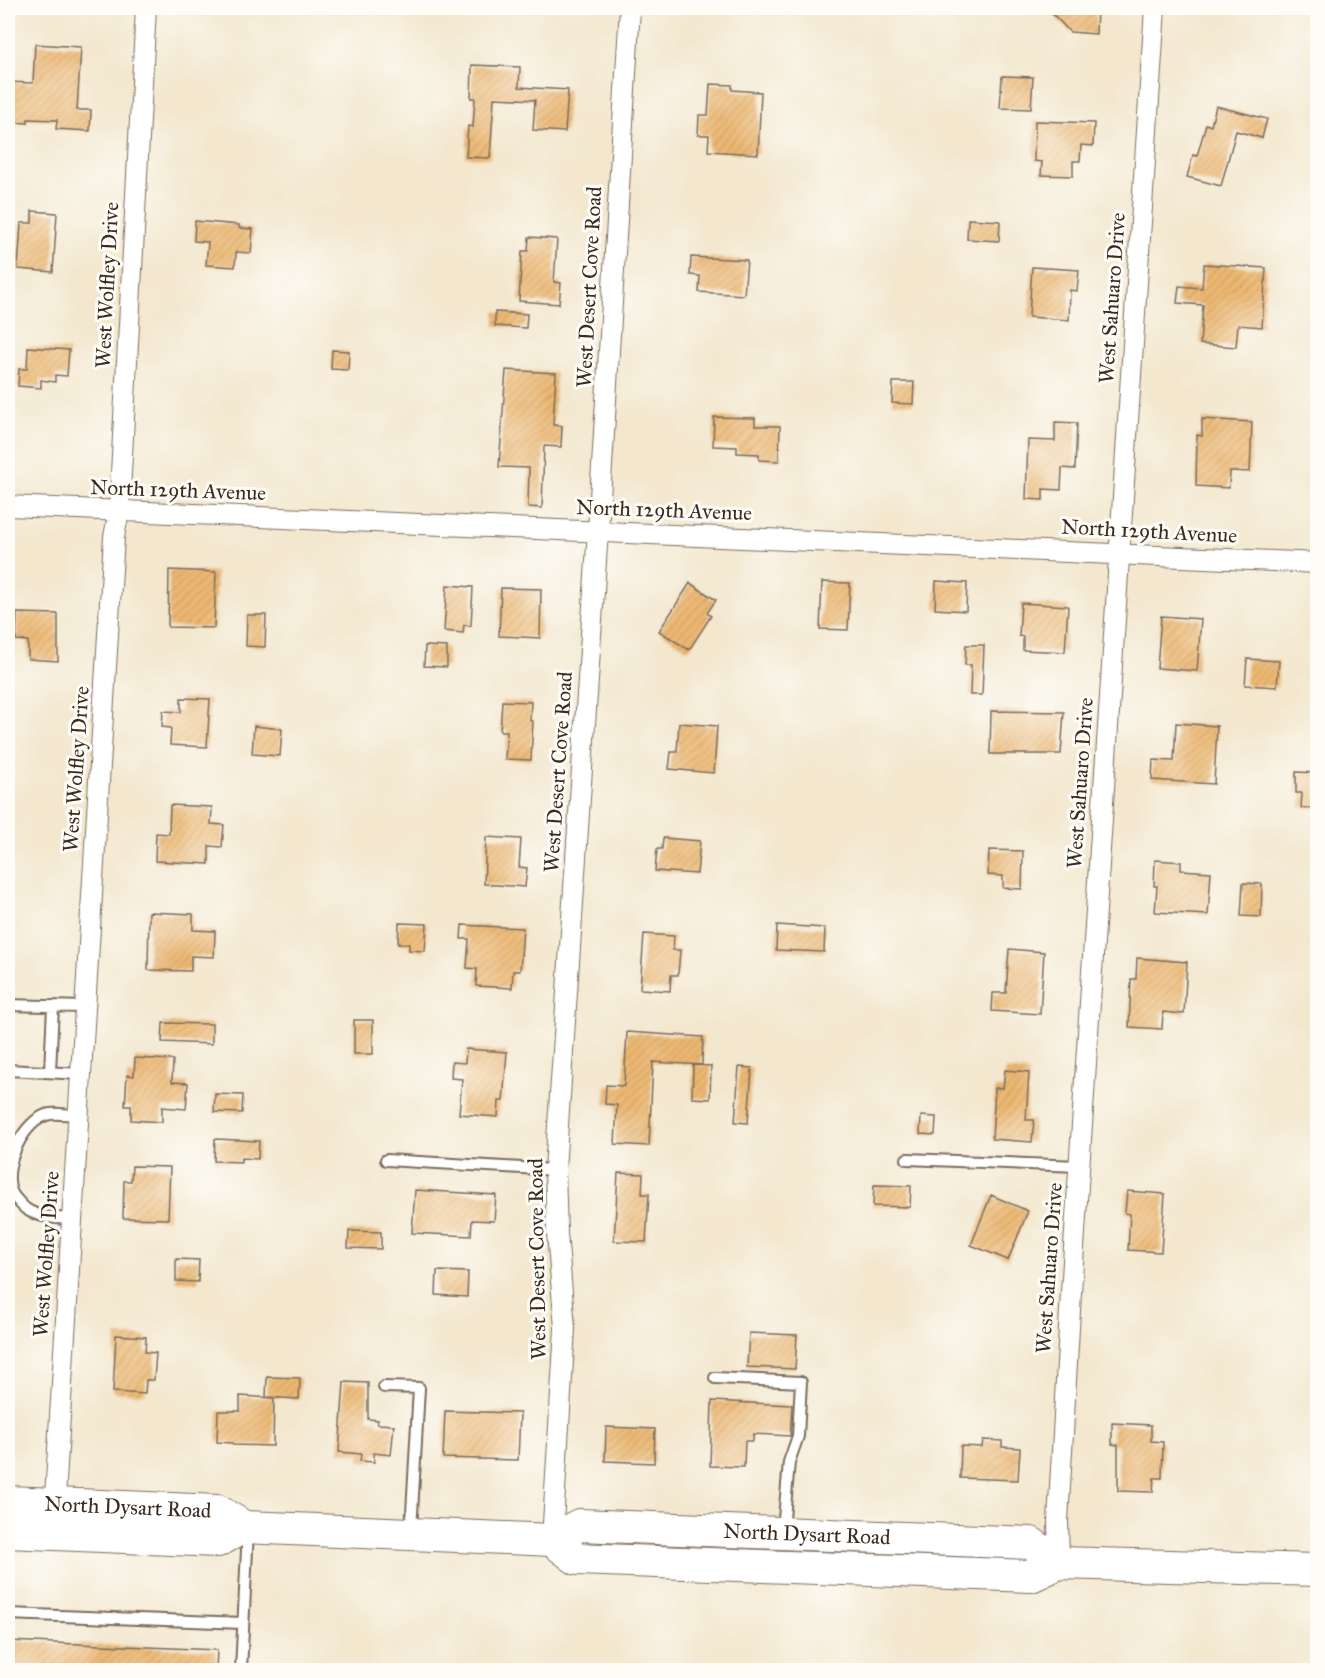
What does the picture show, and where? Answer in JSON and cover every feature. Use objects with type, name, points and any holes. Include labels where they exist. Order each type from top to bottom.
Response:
[{"type":"main road","name":"North Dysart Road","points":[[8,1502],[54,1519],[218,1541],[246,1527],[552,1540],[579,1526],[1031,1543],[1059,1563]]},
{"type":"main road","name":"North Dysart Road","points":[[8,1532],[54,1519]]},
{"type":"main road","name":"North Dysart Road","points":[[552,1540],[578,1559],[1031,1576],[1059,1563],[1317,1570]]},
{"type":"street","name":"West Wolfley Drive","points":[[54,1519],[114,537],[119,511],[146,8]]},
{"type":"street","name":"West Desert Cove Road","points":[[552,1540],[565,1328],[556,1233],[555,1170],[630,8]]},
{"type":"street","name":"West Sahuaro Drive","points":[[1059,1563],[1058,1521],[1079,1166],[1155,8]]},
{"type":"street","name":"North 129th Avenue","points":[[8,506],[1317,563]]},
{"type":"lane","points":[[8,1005],[85,1006]]},
{"type":"lane","points":[[50,1072],[53,1006]]},
{"type":"lane","points":[[8,1070],[81,1074]]},
{"type":"lane","points":[[72,1219],[39,1215],[26,1209],[11,1192],[10,1171],[17,1143],[33,1122],[49,1114],[78,1115]]},
{"type":"lane","points":[[907,1159],[1079,1166]]},
{"type":"lane","points":[[386,1160],[555,1170]]},
{"type":"lane","points":[[715,1378],[801,1382],[798,1436],[789,1462],[783,1533]]},
{"type":"lane","points":[[384,1387],[419,1388],[411,1534]]},
{"type":"lane","points":[[241,1671],[246,1527]]},
{"type":"lane","points":[[8,1614],[243,1623]]},
{"type":"building","points":[[1047,8],[1097,8],[1096,34],[1070,32]]},
{"type":"building","points":[[35,44],[81,47],[77,110],[91,110],[90,131],[56,129],[57,120],[28,119],[28,123],[8,122],[8,82],[33,83]]},
{"type":"building","points":[[472,65],[520,67],[519,87],[568,90],[565,132],[533,130],[535,100],[494,98],[490,158],[466,157],[468,126],[473,127],[475,98],[471,98]]},
{"type":"building","points":[[1002,76],[1033,77],[1031,109],[1000,108]]},
{"type":"building","points":[[710,84],[732,85],[732,90],[761,92],[758,154],[708,151],[709,135],[698,135],[699,115],[708,115]]},
{"type":"building","points":[[1216,106],[1267,119],[1262,138],[1236,131],[1221,186],[1187,177],[1193,155],[1197,156],[1206,124],[1211,126]]},
{"type":"building","points":[[1035,121],[1094,123],[1093,146],[1081,145],[1080,161],[1073,161],[1073,176],[1041,175],[1042,162],[1034,161]]},
{"type":"building","points":[[32,211],[57,213],[53,272],[18,269],[21,223],[32,223]]},
{"type":"building","points":[[968,219],[1000,221],[999,241],[967,239]]},
{"type":"building","points":[[195,221],[239,225],[239,228],[253,229],[251,253],[236,252],[235,267],[206,265],[208,242],[194,241]]},
{"type":"building","points":[[529,237],[557,239],[554,282],[561,283],[559,304],[519,301],[522,251],[528,251]]},
{"type":"building","points":[[691,257],[747,260],[744,295],[699,292],[700,276],[690,275]]},
{"type":"building","points":[[1204,264],[1266,268],[1262,327],[1238,325],[1236,347],[1200,344],[1203,305],[1177,303],[1179,286],[1202,288]]},
{"type":"building","points":[[1032,267],[1079,270],[1077,291],[1070,290],[1069,320],[1029,317]]},
{"type":"building","points":[[495,312],[527,314],[526,328],[495,326]]},
{"type":"building","points":[[28,347],[69,350],[67,376],[55,375],[55,382],[41,380],[41,388],[18,386],[19,369],[27,369]]},
{"type":"building","points":[[332,350],[349,351],[348,370],[331,369]]},
{"type":"building","points":[[506,370],[556,373],[553,425],[562,426],[561,447],[544,446],[542,508],[528,507],[529,468],[499,467]]},
{"type":"building","points":[[893,382],[914,382],[913,404],[892,403]]},
{"type":"building","points":[[714,417],[755,418],[755,426],[780,426],[779,461],[759,460],[759,454],[737,453],[737,447],[713,446]]},
{"type":"building","points":[[1202,419],[1252,422],[1250,472],[1230,471],[1229,488],[1196,486],[1197,435],[1202,436]]},
{"type":"building","points":[[1055,422],[1077,423],[1075,469],[1062,468],[1061,490],[1043,489],[1043,500],[1026,499],[1028,440],[1055,441]]},
{"type":"building","points":[[169,570],[216,572],[214,628],[168,627]]},
{"type":"building","points":[[936,581],[967,583],[966,611],[935,609]]},
{"type":"building","points":[[822,582],[850,583],[848,630],[820,629]]},
{"type":"building","points":[[690,583],[716,600],[707,613],[711,616],[689,650],[659,631]]},
{"type":"building","points":[[447,585],[473,587],[471,626],[464,625],[463,633],[444,631]]},
{"type":"building","points":[[501,588],[541,589],[540,638],[499,636]]},
{"type":"building","points":[[1021,603],[1068,606],[1065,652],[1023,650],[1023,637],[1019,636]]},
{"type":"building","points":[[17,613],[58,614],[58,661],[28,659],[28,641],[16,640]]},
{"type":"building","points":[[247,615],[266,615],[265,647],[246,646]]},
{"type":"building","points":[[1161,616],[1201,619],[1197,671],[1157,668]]},
{"type":"building","points":[[966,645],[984,645],[982,695],[970,695],[971,665],[965,665]]},
{"type":"building","points":[[425,646],[447,647],[447,667],[424,666]]},
{"type":"building","points":[[1247,659],[1279,661],[1277,687],[1245,685]]},
{"type":"building","points":[[181,698],[210,699],[207,747],[170,745],[171,728],[162,727],[163,711],[181,712]]},
{"type":"building","points":[[502,701],[531,702],[530,721],[533,721],[531,760],[505,759],[507,731],[500,731]]},
{"type":"building","points":[[991,711],[1064,712],[1061,754],[990,754]]},
{"type":"building","points":[[679,723],[717,726],[714,773],[669,769],[671,752],[677,752]]},
{"type":"building","points":[[1176,723],[1217,726],[1214,784],[1152,780],[1153,760],[1174,761]]},
{"type":"building","points":[[254,726],[282,729],[280,756],[252,754]]},
{"type":"building","points":[[1296,772],[1317,773],[1317,808],[1301,808],[1302,793],[1296,793]]},
{"type":"building","points":[[170,805],[212,807],[211,824],[224,825],[222,847],[209,846],[209,864],[155,861],[156,833],[169,834]]},
{"type":"building","points":[[486,837],[521,839],[519,867],[527,868],[525,887],[484,884]]},
{"type":"building","points":[[663,838],[700,841],[697,874],[655,871],[657,849],[662,849]]},
{"type":"building","points":[[989,850],[1023,851],[1022,889],[1003,888],[1003,876],[988,875]]},
{"type":"building","points":[[1155,860],[1181,862],[1181,870],[1211,872],[1208,915],[1155,912],[1157,886],[1154,886]]},
{"type":"building","points":[[1243,883],[1262,884],[1261,917],[1241,916]]},
{"type":"building","points":[[149,912],[193,914],[193,930],[215,931],[214,957],[191,956],[191,971],[148,970]]},
{"type":"building","points":[[399,923],[427,924],[425,951],[409,950],[409,944],[398,944]]},
{"type":"building","points":[[462,925],[523,928],[520,971],[513,971],[512,988],[476,986],[477,969],[467,968],[469,939],[461,939]]},
{"type":"building","points":[[777,925],[825,928],[824,952],[776,950]]},
{"type":"building","points":[[644,934],[674,936],[673,950],[680,950],[678,975],[671,975],[670,991],[640,989]]},
{"type":"building","points":[[1009,949],[1044,952],[1040,1014],[992,1011],[993,993],[1006,993]]},
{"type":"building","points":[[1137,958],[1187,962],[1184,1014],[1163,1012],[1162,1029],[1129,1027],[1131,979],[1136,979]]},
{"type":"building","points":[[354,1020],[373,1020],[373,1054],[354,1054]]},
{"type":"building","points":[[163,1023],[212,1024],[212,1044],[162,1042]]},
{"type":"building","points":[[627,1032],[703,1037],[702,1065],[653,1062],[649,1146],[615,1144],[617,1105],[605,1104],[606,1085],[624,1086]]},
{"type":"building","points":[[466,1049],[507,1052],[503,1101],[499,1101],[498,1117],[459,1114],[462,1079],[451,1078],[452,1062],[465,1063]]},
{"type":"building","points":[[135,1058],[173,1060],[172,1082],[188,1083],[186,1109],[162,1107],[162,1122],[131,1120],[131,1106],[125,1106],[127,1075],[134,1076]]},
{"type":"building","points":[[693,1065],[711,1066],[710,1099],[692,1098]]},
{"type":"building","points":[[739,1067],[752,1068],[748,1123],[735,1122]]},
{"type":"building","points":[[1005,1070],[1029,1072],[1026,1120],[1034,1120],[1032,1142],[992,1139],[995,1088],[1003,1088]]},
{"type":"building","points":[[215,1094],[243,1095],[242,1113],[214,1112]]},
{"type":"building","points":[[921,1116],[936,1117],[935,1135],[920,1134]]},
{"type":"building","points":[[215,1139],[259,1141],[258,1159],[241,1158],[241,1162],[214,1161]]},
{"type":"building","points":[[132,1166],[170,1167],[168,1219],[123,1218],[124,1181],[131,1181]]},
{"type":"building","points":[[618,1173],[643,1174],[642,1194],[649,1194],[646,1242],[614,1241]]},
{"type":"building","points":[[874,1185],[911,1186],[910,1207],[873,1206]]},
{"type":"building","points":[[415,1190],[496,1195],[494,1221],[472,1220],[471,1236],[412,1233]]},
{"type":"building","points":[[1127,1191],[1165,1194],[1161,1252],[1128,1250],[1130,1214],[1125,1213]]},
{"type":"building","points":[[991,1195],[1028,1211],[1008,1260],[971,1245]]},
{"type":"building","points":[[349,1231],[381,1232],[381,1249],[348,1248]]},
{"type":"building","points":[[176,1259],[199,1260],[198,1282],[176,1281]]},
{"type":"building","points":[[437,1271],[468,1272],[467,1297],[436,1295]]},
{"type":"building","points":[[749,1333],[797,1335],[795,1369],[747,1367]]},
{"type":"building","points":[[116,1335],[146,1337],[145,1352],[156,1353],[154,1380],[146,1380],[145,1394],[113,1392]]},
{"type":"building","points":[[267,1377],[300,1378],[299,1399],[266,1397]]},
{"type":"building","points":[[344,1382],[368,1383],[368,1419],[378,1420],[377,1424],[394,1425],[391,1455],[374,1453],[374,1462],[360,1461],[361,1454],[339,1452]]},
{"type":"building","points":[[240,1396],[274,1398],[273,1446],[233,1445],[233,1443],[217,1442],[218,1411],[240,1411]]},
{"type":"building","points":[[712,1401],[792,1405],[790,1436],[753,1434],[753,1441],[745,1441],[744,1467],[710,1466]]},
{"type":"building","points":[[445,1411],[520,1413],[518,1460],[443,1458]]},
{"type":"building","points":[[1112,1423],[1151,1425],[1151,1441],[1163,1442],[1162,1478],[1154,1478],[1153,1492],[1118,1491],[1118,1445],[1112,1444]]},
{"type":"building","points":[[606,1427],[655,1429],[654,1463],[605,1461]]},
{"type":"building","points":[[983,1440],[1002,1441],[1002,1447],[1020,1448],[1018,1480],[960,1478],[961,1446],[982,1447]]},
{"type":"building","points":[[8,1641],[217,1650],[216,1671],[8,1671]]}]
